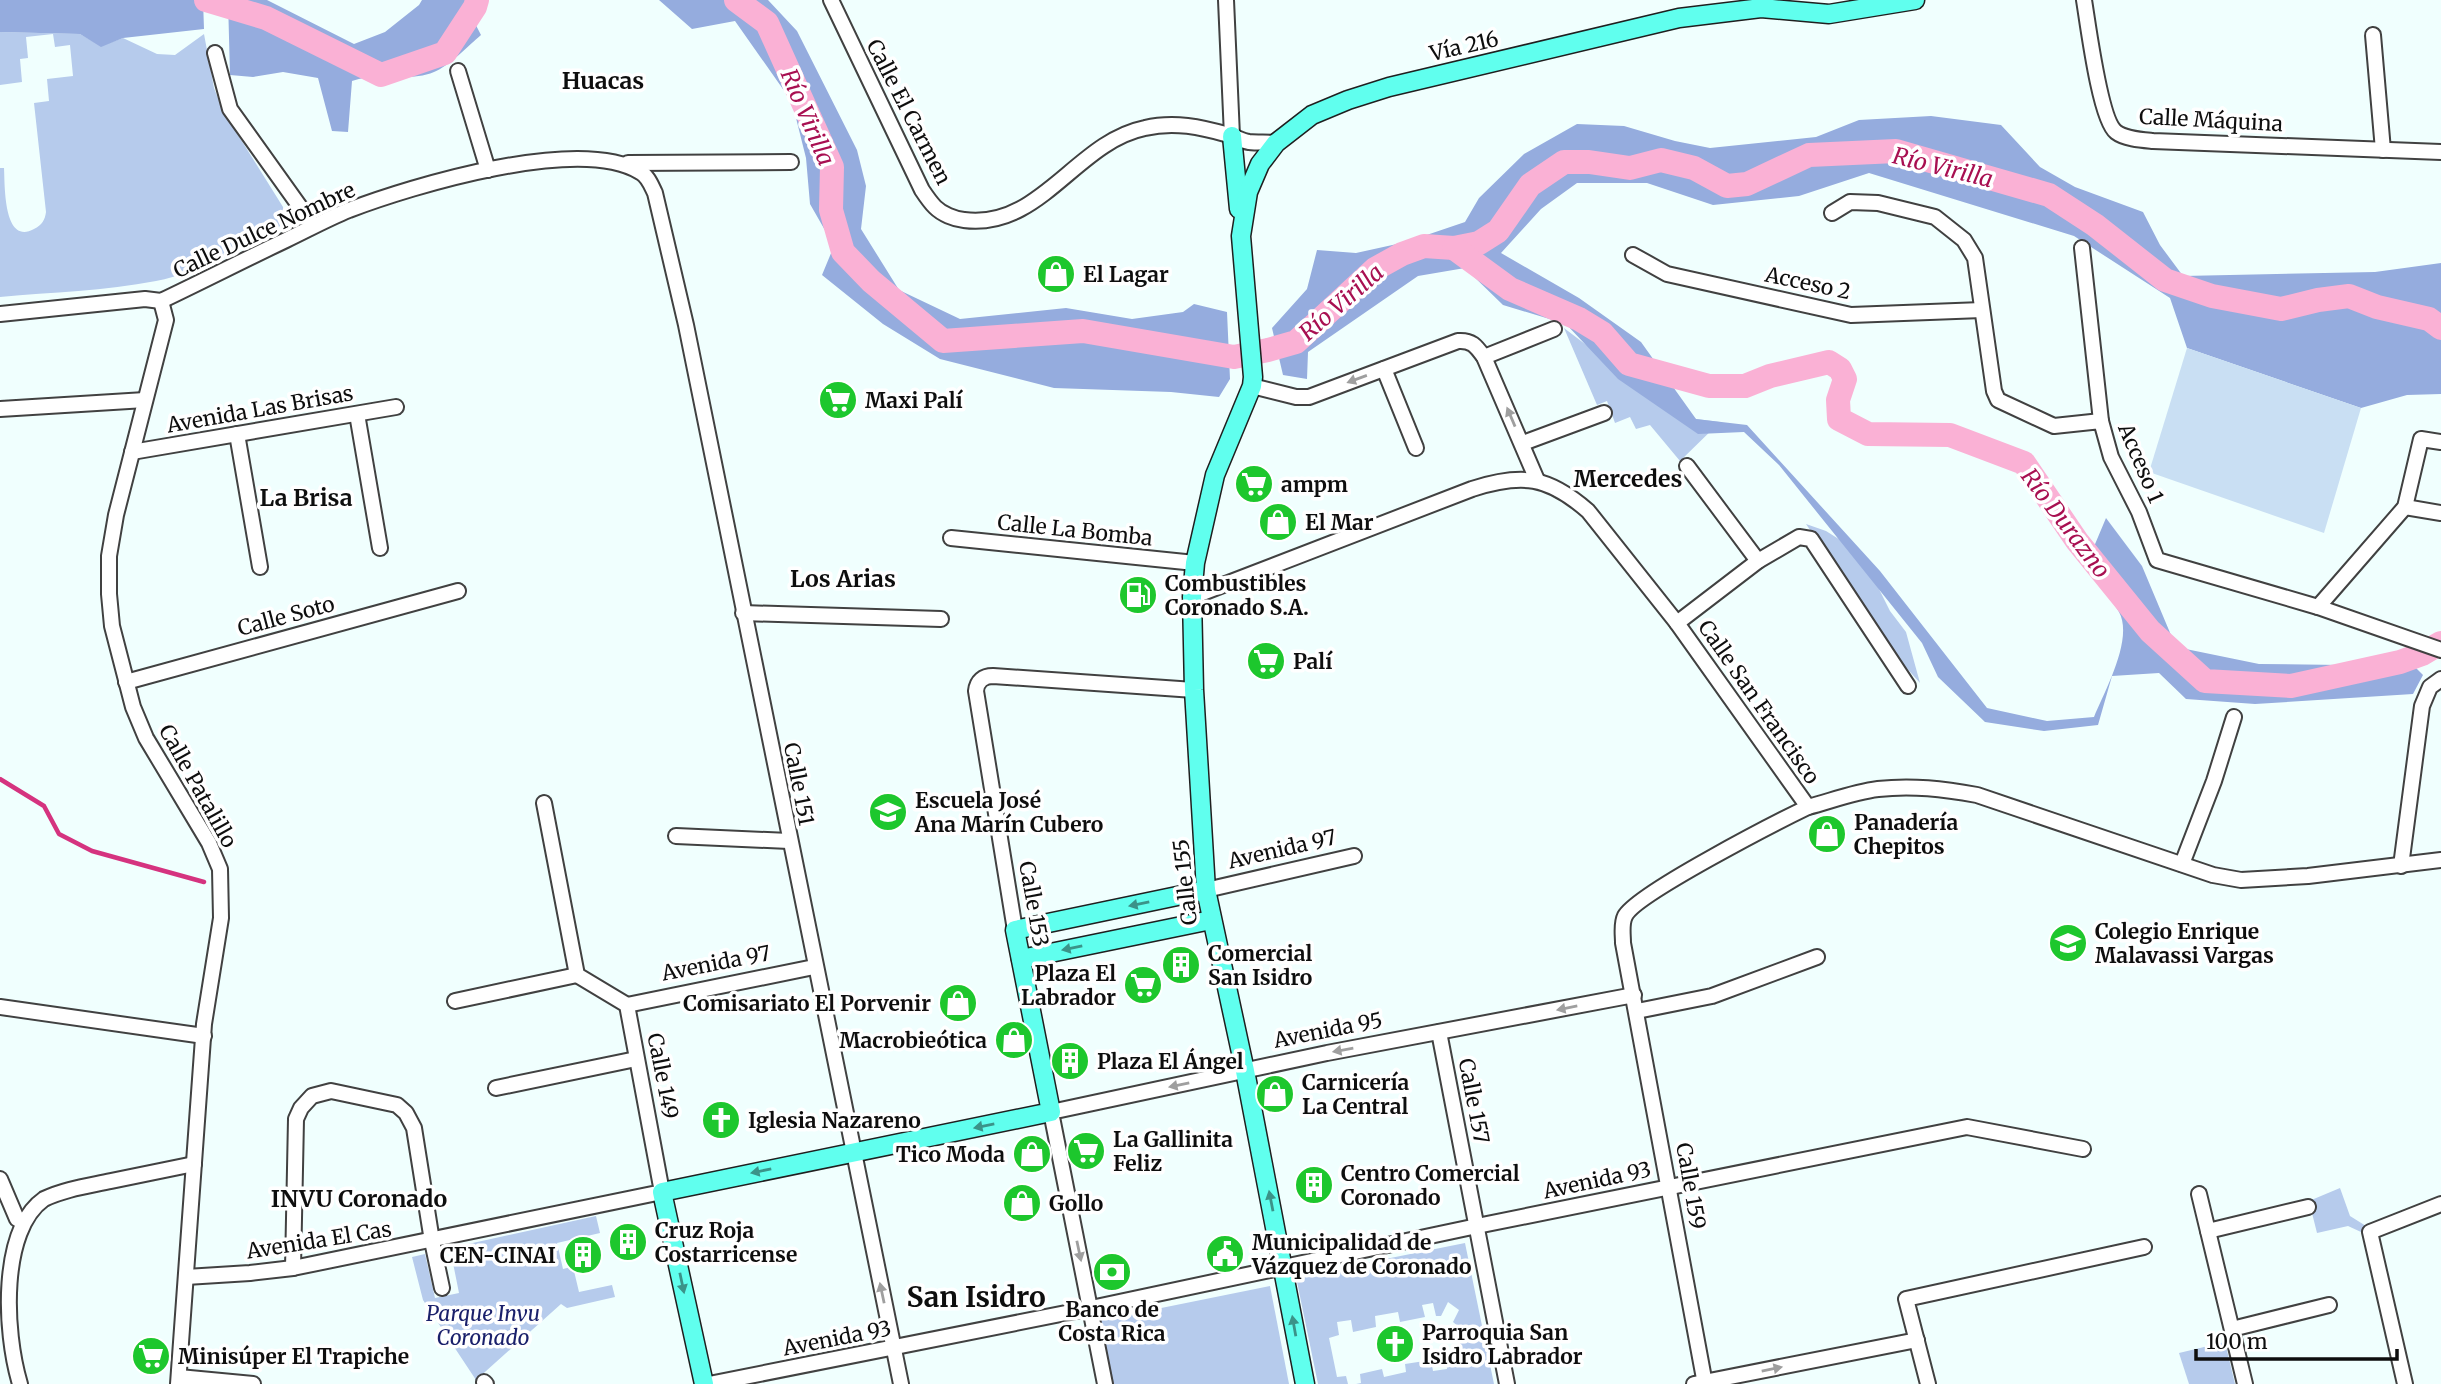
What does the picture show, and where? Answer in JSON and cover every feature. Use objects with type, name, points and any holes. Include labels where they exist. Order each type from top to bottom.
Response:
[{"type":"main road","name":"Vía 216","points":[[1253,382],[1241,236],[1248,192],[1260,164],[1276,143],[1312,115],[1389,87],[1679,18],[1765,4],[1829,14],[1915,0]]},
{"type":"main road","points":[[1231,136],[1241,236]]},
{"type":"main road","name":"Calle 155","points":[[1253,382],[1215,475],[1195,563],[1192,597],[1194,690],[1206,891],[1245,1071],[1305,1384]]},
{"type":"main road","name":"Avenida 97","points":[[1016,930],[1206,891]]},
{"type":"main road","points":[[1021,959],[1211,920]]},
{"type":"main road","name":"Calle 153","points":[[1016,930],[1051,1112]]},
{"type":"main road","name":"Avenida 95","points":[[663,1192],[1051,1112]]},
{"type":"main road","name":"Calle 149","points":[[663,1192],[707,1384]]},
{"type":"street","name":"Calle El Carmen","points":[[831,0],[922,190],[936,208],[955,219],[977,222],[1001,218],[1022,208],[1045,193],[1093,153],[1116,139],[1144,128],[1188,124],[1249,142],[1276,143]]},
{"type":"street","points":[[1226,0],[1231,136]]},
{"type":"street","name":"Calle Máquina","points":[[2084,0],[2105,113],[2115,132],[2133,139],[2153,141],[2441,152]]},
{"type":"street","points":[[2373,35],[2384,150]]},
{"type":"street","points":[[215,53],[230,109],[313,225]]},
{"type":"street","points":[[458,71],[488,170]]},
{"type":"street","name":"Calle Dulce Nombre","points":[[0,314],[145,299],[161,301],[350,209],[488,170],[551,159],[586,158],[616,163],[640,172],[655,193]]},
{"type":"street","points":[[616,163],[791,162]]},
{"type":"street","name":"Calle 151","points":[[655,193],[686,326],[814,967],[901,1384]]},
{"type":"street","name":"Acceso 1","points":[[1832,213],[1850,202],[1878,203],[1935,217],[1964,240],[1975,258],[1994,391],[1998,400],[2054,426],[2101,421],[2111,457],[2139,512],[2157,560],[2318,607]]},
{"type":"street","points":[[2082,248],[2101,421]]},
{"type":"street","name":"Acceso 2","points":[[1633,254],[1667,274],[1851,314],[1982,310]]},
{"type":"street","name":"Calle Patalillo","points":[[161,301],[166,320],[116,515],[110,556],[112,626],[126,682],[146,738],[203,832],[220,869],[222,918],[204,1036],[178,1380]]},
{"type":"street","points":[[1484,357],[1554,328]]},
{"type":"street","points":[[1253,382],[1296,397],[1309,397],[1458,341],[1467,340],[1476,345],[1484,357],[1537,480]]},
{"type":"street","points":[[1384,369],[1416,448]]},
{"type":"street","points":[[0,409],[145,400]]},
{"type":"street","name":"Avenida Las Brisas","points":[[132,453],[396,407]]},
{"type":"street","points":[[1523,443],[1604,413]]},
{"type":"street","points":[[357,414],[380,548]]},
{"type":"street","points":[[237,435],[260,567]]},
{"type":"street","points":[[2441,442],[2421,439],[2405,506],[2318,607],[2441,650]]},
{"type":"street","points":[[1687,466],[1758,561]]},
{"type":"street","name":"Calle San Francisco","points":[[1192,597],[1472,489],[1513,478],[1537,480],[1573,498],[1588,511],[1677,623],[1808,807],[1877,789],[1926,787],[1951,790],[1977,795],[2213,875],[2241,880],[2308,876],[2441,860]]},
{"type":"street","points":[[2405,506],[2441,513]]},
{"type":"street","points":[[1677,623],[1758,561],[1798,537],[1805,537],[1811,540],[1908,686]]},
{"type":"street","name":"Calle La Bomba","points":[[951,538],[1195,563]]},
{"type":"street","name":"Calle Soto","points":[[126,682],[458,591]]},
{"type":"street","points":[[743,613],[940,619]]},
{"type":"street","name":"Calle 153","points":[[1016,930],[975,691],[981,680],[993,676],[1194,690]]},
{"type":"street","points":[[2401,866],[2422,706],[2430,687],[2441,680]]},
{"type":"street","points":[[2182,864],[2214,781],[2234,717]]},
{"type":"street","points":[[544,803],[577,975]]},
{"type":"street","points":[[1634,995],[1623,935],[1625,917],[1630,909],[1677,878],[1774,823],[1808,807]]},
{"type":"street","points":[[676,836],[789,841]]},
{"type":"street","name":"Avenida 97","points":[[1206,891],[1354,856]]},
{"type":"street","points":[[1637,1011],[1712,996],[1817,957]]},
{"type":"street","name":"Avenida 97","points":[[627,1004],[814,967]]},
{"type":"street","points":[[455,1001],[577,975],[627,1004]]},
{"type":"street","name":"Calle 159","points":[[1634,995],[1670,1187],[1701,1383]]},
{"type":"street","name":"Avenida 95","points":[[1051,1112],[1634,995]]},
{"type":"street","name":"Calle 149","points":[[627,1004],[663,1192]]},
{"type":"street","points":[[0,1007],[204,1036]]},
{"type":"street","name":"Calle 157","points":[[1439,1032],[1507,1384]]},
{"type":"street","points":[[496,1088],[636,1059]]},
{"type":"street","points":[[293,1268],[296,1119],[312,1096],[331,1091],[397,1105],[406,1113],[414,1128],[442,1288]]},
{"type":"street","name":"Calle 153","points":[[1051,1112],[1105,1384]]},
{"type":"street","name":"Avenida 93","points":[[707,1384],[1091,1308],[1477,1226],[1967,1127],[2083,1149]]},
{"type":"street","points":[[20,1384],[11,1356],[1,1295],[7,1245],[18,1219],[42,1200],[69,1190],[194,1164]]},
{"type":"street","points":[[0,1179],[18,1219]]},
{"type":"street","name":"Avenida El Cas","points":[[186,1277],[293,1268],[663,1192]]},
{"type":"street","points":[[2199,1194],[2245,1384]]},
{"type":"street","points":[[2405,1384],[2370,1232],[2441,1204]]},
{"type":"street","points":[[2208,1231],[2308,1207]]},
{"type":"street","points":[[1928,1384],[1906,1299],[2144,1247]]},
{"type":"street","points":[[2232,1329],[2329,1305]]},
{"type":"street","points":[[1701,1383],[1917,1340]]},
{"type":"street","points":[[178,1380],[253,1384]]},
{"type":"green space","points":[[0,32],[80,34],[101,46],[123,38],[157,54],[175,55],[204,34],[214,88],[223,111],[283,207],[284,218],[280,226],[220,259],[171,278],[117,287],[0,297],[0,168],[4,168],[11,221],[16,229],[24,232],[34,229],[43,222],[46,212],[34,103],[49,101],[47,79],[73,76],[70,45],[55,47],[53,34],[26,37],[28,58],[20,59],[22,82],[0,85]]},
{"type":"green space","points":[[1564,328],[1623,373],[1696,419],[1720,422],[1680,461],[1650,425],[1636,429],[1630,417],[1615,423],[1607,401],[1597,405]]},
{"type":"green space","points":[[1806,524],[1826,531],[1861,553],[1890,611],[1906,632],[1920,683],[1895,655]]},
{"type":"green space","points":[[2340,1188],[2350,1216],[2366,1226],[2361,1232],[2348,1226],[2317,1233],[2309,1201]]},
{"type":"green space","name":"Parque Invu Coronado","points":[[596,1216],[600,1233],[557,1243],[563,1269],[571,1267],[574,1271],[579,1292],[612,1285],[615,1297],[567,1308],[561,1304],[476,1380],[423,1300],[412,1257],[425,1254],[435,1298],[459,1293],[450,1248]]},
{"type":"green space","points":[[1465,1243],[1494,1384],[1356,1384],[1361,1383],[1360,1374],[1382,1369],[1384,1377],[1406,1372],[1405,1364],[1431,1360],[1433,1371],[1447,1369],[1446,1359],[1451,1356],[1458,1364],[1466,1356],[1458,1348],[1462,1340],[1475,1339],[1474,1327],[1460,1328],[1453,1322],[1459,1310],[1448,1302],[1441,1316],[1436,1316],[1433,1303],[1422,1305],[1425,1317],[1400,1322],[1398,1312],[1375,1316],[1376,1327],[1353,1332],[1351,1320],[1337,1322],[1339,1335],[1329,1338],[1337,1377],[1346,1376],[1348,1384],[1318,1384],[1296,1277]]},
{"type":"green space","points":[[1270,1286],[1289,1384],[1110,1384],[1097,1321]]},
{"type":"green space","points":[[2225,1342],[2235,1384],[2189,1384],[2179,1353]]},
{"type":"shaded area","points":[[0,0],[203,0],[204,29],[123,38],[101,47],[80,34],[0,32]]},
{"type":"shaded area","points":[[228,0],[267,0],[354,44],[385,32],[422,0],[474,0],[467,8],[481,35],[452,61],[434,72],[414,77],[372,77],[352,81],[348,132],[332,131],[318,78],[283,72],[253,77],[230,75]]},
{"type":"shaded area","points":[[659,0],[768,0],[797,31],[857,150],[866,186],[861,229],[899,290],[960,319],[1066,308],[1132,319],[1183,312],[1194,304],[1227,312],[1230,379],[1219,397],[1171,392],[1054,388],[940,359],[883,324],[822,275],[834,246],[810,204],[806,158],[792,102],[735,21],[692,29]]},
{"type":"shaded area","points":[[1931,116],[2001,125],[2040,167],[2075,187],[2143,212],[2160,245],[2183,276],[2375,272],[2441,263],[2441,394],[2407,395],[2361,408],[2187,348],[2170,298],[2074,236],[1869,173],[1799,196],[1713,205],[1647,183],[1577,183],[1541,209],[1501,253],[1579,298],[1641,342],[1696,419],[1747,425],[1880,571],[1987,708],[2047,721],[2094,717],[2116,665],[2123,636],[2123,623],[2119,612],[2085,568],[2106,518],[2142,566],[2176,647],[2259,664],[2342,665],[2401,653],[2423,675],[2413,694],[2255,704],[2186,699],[2159,673],[2112,676],[2098,725],[2044,731],[1985,722],[1938,677],[1922,643],[1779,465],[1744,432],[1698,434],[1618,379],[1566,324],[1503,305],[1465,268],[1418,276],[1308,352],[1307,379],[1283,375],[1272,328],[1307,289],[1317,250],[1356,253],[1406,242],[1465,222],[1479,198],[1524,154],[1577,124],[1624,126],[1710,148],[1816,137],[1859,120]]},
{"type":"shaded area","points":[[2187,348],[2361,408],[2324,533],[2149,472]]},
{"type":"waterway","name":"Río Virilla","points":[[206,0],[266,18],[381,75],[445,53],[477,0]]},
{"type":"waterway","name":"Río Virilla","points":[[736,0],[767,23],[832,167],[831,210],[843,252],[871,281],[943,341],[1083,331],[1234,357],[1296,342],[1375,269],[1402,254],[1424,246],[1454,248],[1479,243],[1498,231],[1530,185],[1564,162],[1589,162],[1630,168],[1661,160],[1694,168],[1727,186],[1747,184],[1809,155],[1896,151],[2049,195],[2095,225],[2165,280],[2212,296],[2281,309],[2349,296],[2377,307],[2429,319],[2441,328]]},
{"type":"waterway","name":"Río Durazno","points":[[1454,248],[1510,289],[1579,319],[1602,333],[1629,364],[1709,386],[1745,386],[1770,376],[1829,362],[1840,369],[1845,379],[1838,400],[1839,419],[1868,434],[1950,435],[2024,463],[2077,541],[2150,631],[2205,681],[2291,686],[2400,662],[2441,643]]},
{"type":"waterway","points":[[0,779],[44,806],[59,834],[92,851],[204,882]]},
{"type":"place","name":"El Lagar","points":[[1056,274]]},
{"type":"place","name":"Maxi Palí","points":[[838,400]]},
{"type":"place","name":"ampm","points":[[1254,484]]},
{"type":"place","name":"El Mar","points":[[1278,522]]},
{"type":"place","name":"Combustibles Coronado S.A.","points":[[1138,595]]},
{"type":"place","name":"Palí","points":[[1266,661]]},
{"type":"place","name":"Escuela José Ana Marín Cubero","points":[[888,812]]},
{"type":"place","name":"Panadería Chepitos","points":[[1827,834]]},
{"type":"place","name":"Colegio Enrique Malavassi Vargas","points":[[2068,943]]},
{"type":"place","name":"Comercial San Isidro","points":[[1181,965]]},
{"type":"place","name":"Plaza El Labrador","points":[[1143,985]]},
{"type":"place","name":"Comisariato El Porvenir","points":[[958,1003]]},
{"type":"place","name":"Macrobieótica","points":[[1014,1040]]},
{"type":"place","name":"Plaza El Ángel","points":[[1070,1061]]},
{"type":"place","name":"Carnicería La Central","points":[[1275,1094]]},
{"type":"place","name":"Iglesia Nazareno","points":[[721,1120]]},
{"type":"place","name":"La Gallinita Feliz","points":[[1086,1151]]},
{"type":"place","name":"Tico Moda","points":[[1032,1154]]},
{"type":"place","name":"Centro Comercial Coronado","points":[[1314,1185]]},
{"type":"place","name":"Gollo","points":[[1022,1203]]},
{"type":"place","name":"Cruz Roja Costarricense","points":[[628,1242]]},
{"type":"place","name":"Municipalidad de Vázquez de Coronado","points":[[1225,1254]]},
{"type":"place","name":"CEN-CINAI","points":[[583,1255]]},
{"type":"place","name":"Banco de Costa Rica","points":[[1112,1272]]},
{"type":"place","name":"Parroquia San Isidro Labrador","points":[[1395,1344]]},
{"type":"place","name":"Minisúper El Trapiche","points":[[151,1356]]},
{"type":"district","name":"Huacas","points":[[603,80]]},
{"type":"district","name":"Mercedes","points":[[1628,478]]},
{"type":"district","name":"La Brisa","points":[[306,497]]},
{"type":"district","name":"Los Arias","points":[[843,578]]},
{"type":"district","name":"INVU Coronado","points":[[359,1198]]},
{"type":"district","name":"San Isidro","points":[[976,1297]]}]
